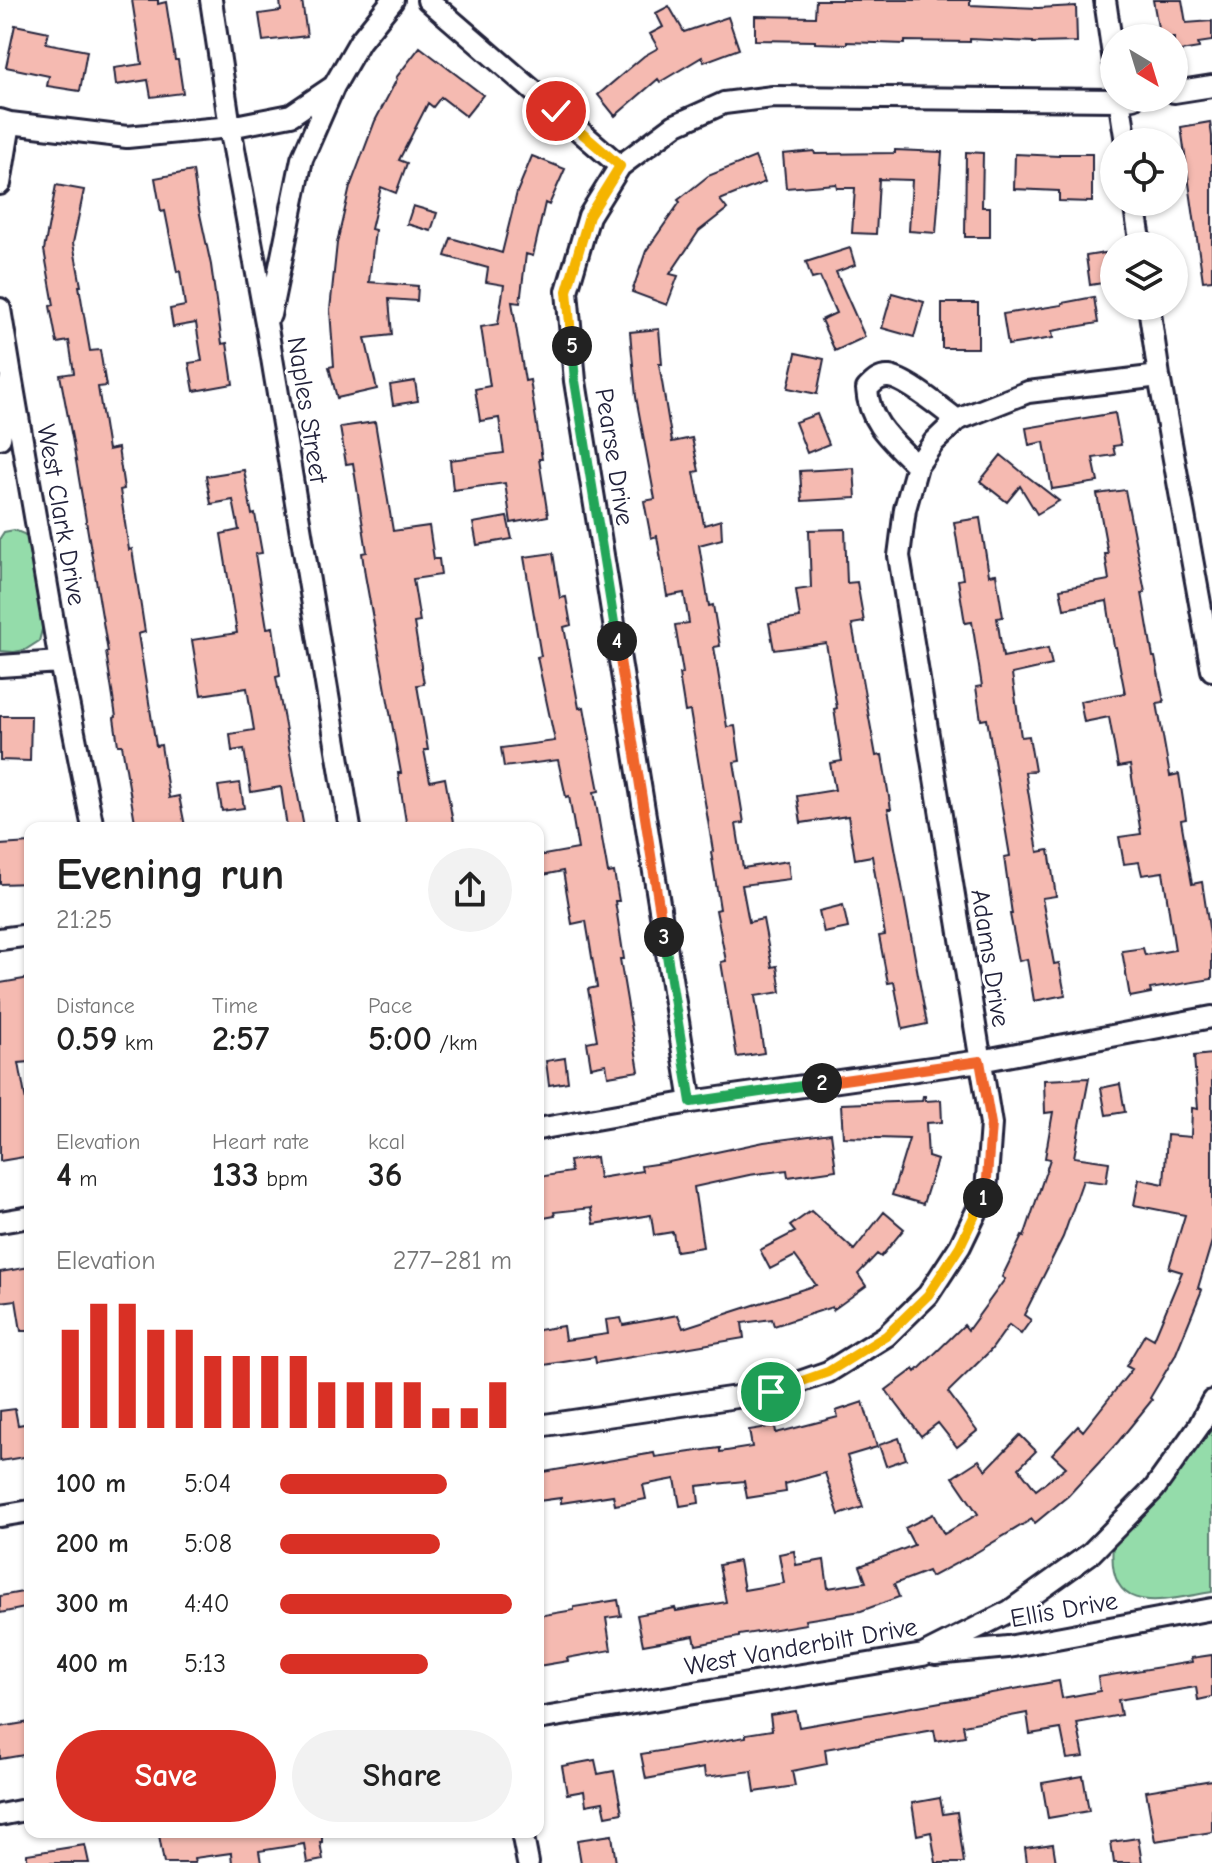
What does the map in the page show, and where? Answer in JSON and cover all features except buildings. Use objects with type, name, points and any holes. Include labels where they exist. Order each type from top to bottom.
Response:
[{"type":"street","name":"Naples Street","points":[[211,0],[349,822]]},
{"type":"street","points":[[267,328],[302,159],[334,86],[360,41],[393,0]]},
{"type":"street","points":[[428,0],[620,166]]},
{"type":"street","points":[[1105,0],[1108,24]]},
{"type":"street","points":[[0,184],[5,122],[127,137],[230,127],[291,115],[334,86]]},
{"type":"street","points":[[1188,90],[1212,86]]},
{"type":"street","name":"Pearse Drive","points":[[691,1102],[575,381],[567,291],[589,216],[620,166],[675,125],[724,103],[773,97],[829,96],[1100,99]]},
{"type":"street","name":"West Clark Drive","points":[[0,309],[60,662],[92,822]]},
{"type":"street","points":[[1151,320],[1212,670]]},
{"type":"street","points":[[0,438],[11,376]]},
{"type":"street","name":"Adams Drive","points":[[544,1425],[771,1392],[828,1372],[886,1336],[928,1295],[960,1246],[986,1192],[991,1124],[899,556],[905,509],[917,466],[934,442],[957,420],[1028,392],[1159,376]]},
{"type":"street","points":[[917,466],[877,424],[868,404],[867,389],[878,378],[890,377],[907,385],[957,420]]},
{"type":"street","points":[[0,666],[60,662]]},
{"type":"street","points":[[0,939],[24,936]]},
{"type":"street","points":[[544,1128],[691,1102],[980,1061],[1212,1017]]},
{"type":"street","points":[[0,1222],[24,1218]]},
{"type":"street","name":"West Vanderbilt Drive","points":[[544,1718],[923,1655],[1010,1611],[1091,1553],[1154,1489],[1199,1426],[1212,1401]]},
{"type":"street","points":[[0,1516],[24,1512]]},
{"type":"street","name":"Ellis Drive","points":[[923,1655],[1008,1647],[1212,1609]]},
{"type":"street","points":[[0,1815],[24,1810]]},
{"type":"street","points":[[523,1838],[528,1863]]},
{"type":"green space","points":[[14,530],[31,541],[43,626],[39,641],[25,650],[14,652],[0,651],[0,538],[4,532]]},
{"type":"green space","points":[[1212,1425],[1212,1592],[1157,1600],[1128,1594],[1119,1584],[1113,1568],[1113,1544],[1184,1463]]},
{"type":"route","points":[[556,111],[620,166],[589,216],[567,291],[575,381],[691,1102],[980,1061],[991,1124],[986,1192],[960,1246],[928,1295],[886,1336],[828,1372],[771,1392]]}]
